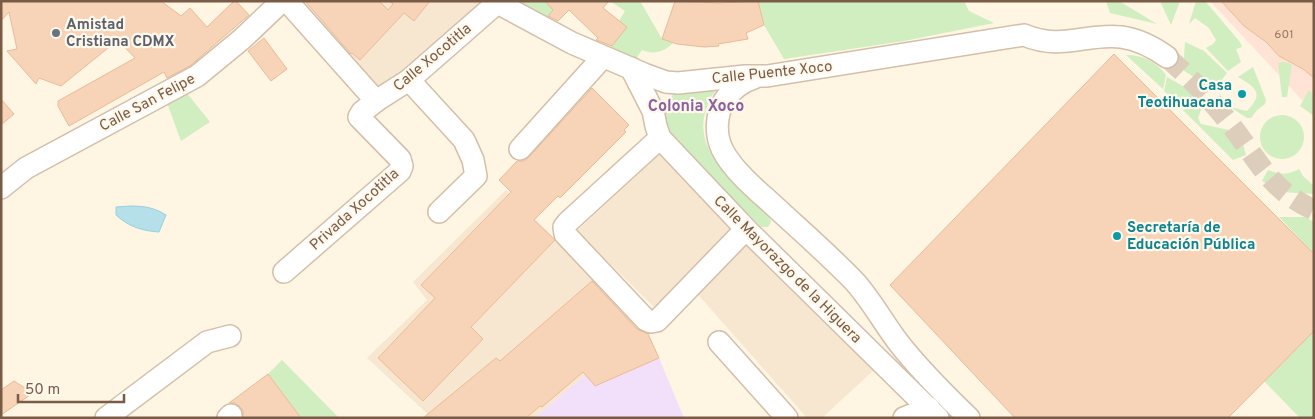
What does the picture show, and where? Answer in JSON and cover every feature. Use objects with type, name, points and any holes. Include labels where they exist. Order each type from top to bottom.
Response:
[{"type":"street","name":"Calle San Felipe","points":[[1,188],[26,168],[197,76],[242,39],[282,1]]},
{"type":"street","points":[[287,1],[376,101]]},
{"type":"street","name":"Calle Xocotitla","points":[[376,101],[409,80],[495,2]]},
{"type":"street","name":"Calle Puente Xoco","points":[[495,2],[603,57],[666,82],[678,83],[745,76],[766,76],[1024,35],[1041,41],[1059,43],[1095,38],[1121,37],[1152,47],[1167,57]]},
{"type":"street","points":[[520,149],[603,57]]},
{"type":"street","name":"Calle Mayorazgo de la Higuera","points":[[630,68],[653,110],[660,138],[746,228],[933,413]]},
{"type":"street","points":[[766,76],[740,84],[733,89],[722,104],[719,113],[718,132],[719,141],[727,158],[754,188],[855,282],[913,360],[969,418]]},
{"type":"street","points":[[409,80],[464,140],[473,160],[476,176],[439,212]]},
{"type":"street","points":[[653,110],[666,82]]},
{"type":"street","name":"Privada Xocotitla","points":[[284,272],[400,171],[402,166],[400,159],[359,117],[362,112],[376,101]]},
{"type":"street","points":[[660,138],[564,227],[565,234],[646,320],[651,322],[657,321],[746,228]]},
{"type":"street","points":[[106,418],[207,342],[230,336]]},
{"type":"street","points":[[719,342],[787,418]]},
{"type":"street","points":[[904,418],[933,413]]},
{"type":"shaded area","points":[[287,1],[483,1],[485,2],[381,93]]},
{"type":"shaded area","points":[[1210,1],[1314,1],[1314,113]]},
{"type":"shaded area","points":[[660,154],[733,226],[654,307],[577,231]]},
{"type":"shaded area","points":[[506,190],[643,327],[534,418],[432,418],[367,358],[427,300],[413,282]]},
{"type":"shaded area","points":[[748,235],[876,368],[822,418],[807,418],[694,290]]},
{"type":"shaded area","points":[[643,327],[659,358],[684,418],[534,418]]},
{"type":"green space","points":[[517,1],[545,1],[553,10],[548,16],[555,23],[514,5]]},
{"type":"green space","points":[[610,1],[640,1],[662,39],[673,43],[659,52],[642,50],[635,60],[609,50],[627,27],[619,21],[625,11]]},
{"type":"green space","points":[[758,1],[964,1],[969,11],[994,23],[904,41],[784,59],[764,25]]},
{"type":"green space","points":[[1106,1],[1119,1],[1157,24],[1110,13]]},
{"type":"green space","points":[[1160,1],[1180,1],[1171,25]]},
{"type":"green space","points":[[1196,1],[1205,1],[1240,42],[1242,47],[1236,49],[1241,62],[1228,71],[1206,48],[1216,40],[1209,28],[1195,18],[1189,24]]},
{"type":"green space","points":[[1185,42],[1204,51],[1227,73],[1214,90],[1183,70]]},
{"type":"green space","points":[[1126,55],[1138,56],[1158,66],[1166,75],[1163,89]]},
{"type":"green space","points":[[1282,62],[1292,65],[1287,97],[1282,97],[1278,63]]},
{"type":"green space","points":[[1253,67],[1266,100],[1265,104],[1251,118],[1247,118],[1230,107],[1247,111],[1255,100],[1257,96],[1254,88],[1238,77]]},
{"type":"green space","points":[[1167,77],[1205,99],[1198,118],[1201,124],[1243,133],[1242,141],[1246,155],[1233,160],[1164,91]]},
{"type":"green space","points":[[722,81],[708,104],[703,122],[705,138],[711,153],[720,167],[770,217],[771,222],[768,227],[761,227],[663,128],[666,106],[678,86]]},
{"type":"green space","points":[[1309,90],[1314,96],[1314,116],[1300,106]]},
{"type":"green space","points":[[186,92],[210,122],[181,141],[166,100]]},
{"type":"green space","points":[[1286,115],[1298,121],[1303,128],[1303,146],[1298,153],[1291,158],[1278,159],[1266,153],[1261,146],[1260,133],[1266,121],[1273,116]]},
{"type":"green space","points":[[1299,169],[1303,176],[1314,186],[1314,194],[1281,192],[1262,181],[1268,170],[1284,174]]},
{"type":"green space","points":[[1279,217],[1305,217],[1314,222],[1314,254]]},
{"type":"green space","points":[[1314,331],[1314,418],[1300,418],[1264,381]]},
{"type":"green space","points":[[282,360],[339,418],[301,418],[268,374]]},
{"type":"water","points":[[116,207],[150,208],[166,215],[159,232],[136,228],[116,215]]},
{"type":"building","points":[[1,1],[161,1],[181,16],[190,8],[207,27],[234,1],[249,15],[190,66],[167,78],[164,72],[69,126],[58,106],[58,101],[135,58],[118,40],[61,86],[39,78],[36,84],[7,51],[17,49],[9,12],[1,21]]},
{"type":"building","points":[[305,1],[379,1],[388,10],[393,4],[389,1],[430,1],[414,21],[404,13],[360,60],[351,54]]},
{"type":"building","points":[[545,1],[609,1],[603,8],[627,27],[612,46],[596,40],[598,38],[569,10],[558,21],[548,16],[553,10]]},
{"type":"building","points":[[675,1],[718,3],[758,1],[764,25],[746,33],[748,39],[718,44],[719,46],[704,47],[677,44],[662,39]]},
{"type":"building","points":[[1221,1],[1314,1],[1314,78],[1303,69],[1279,56],[1266,42],[1244,26]]},
{"type":"building","points":[[264,38],[287,69],[271,81],[248,51]]},
{"type":"building","name":"Secretaría de Educación Pública","points":[[1114,54],[1314,254],[1314,331],[1228,418],[1015,418],[890,285]]},
{"type":"building","points":[[592,88],[629,125],[624,130],[626,132],[560,198],[558,196],[534,220],[555,240],[471,327],[483,339],[423,401],[378,358],[435,298],[421,285],[511,192],[499,180],[517,161],[524,161],[529,157]]},
{"type":"building","points":[[1,99],[14,114],[1,125]]},
{"type":"building","points":[[592,281],[637,329],[648,334],[659,358],[595,386],[583,372],[526,418],[423,418],[496,358],[500,361]]},
{"type":"building","points":[[268,374],[301,418],[243,418],[243,411],[240,407],[235,403],[229,403]]},
{"type":"building","points":[[14,381],[33,393],[1,415],[1,390]]},
{"type":"tunnel","points":[[1167,57],[1215,106],[1275,183],[1286,193],[1314,210]]},
{"type":"place","name":"Amistad Cristiana CDMX","points":[[56,33]]},
{"type":"place","name":"Casa Teotihuacana","points":[[1242,94]]},
{"type":"place","name":"Secretaría de Educación Pública","points":[[1117,236]]},
{"type":"district","name":"Colonia Xoco","points":[[696,105]]}]
